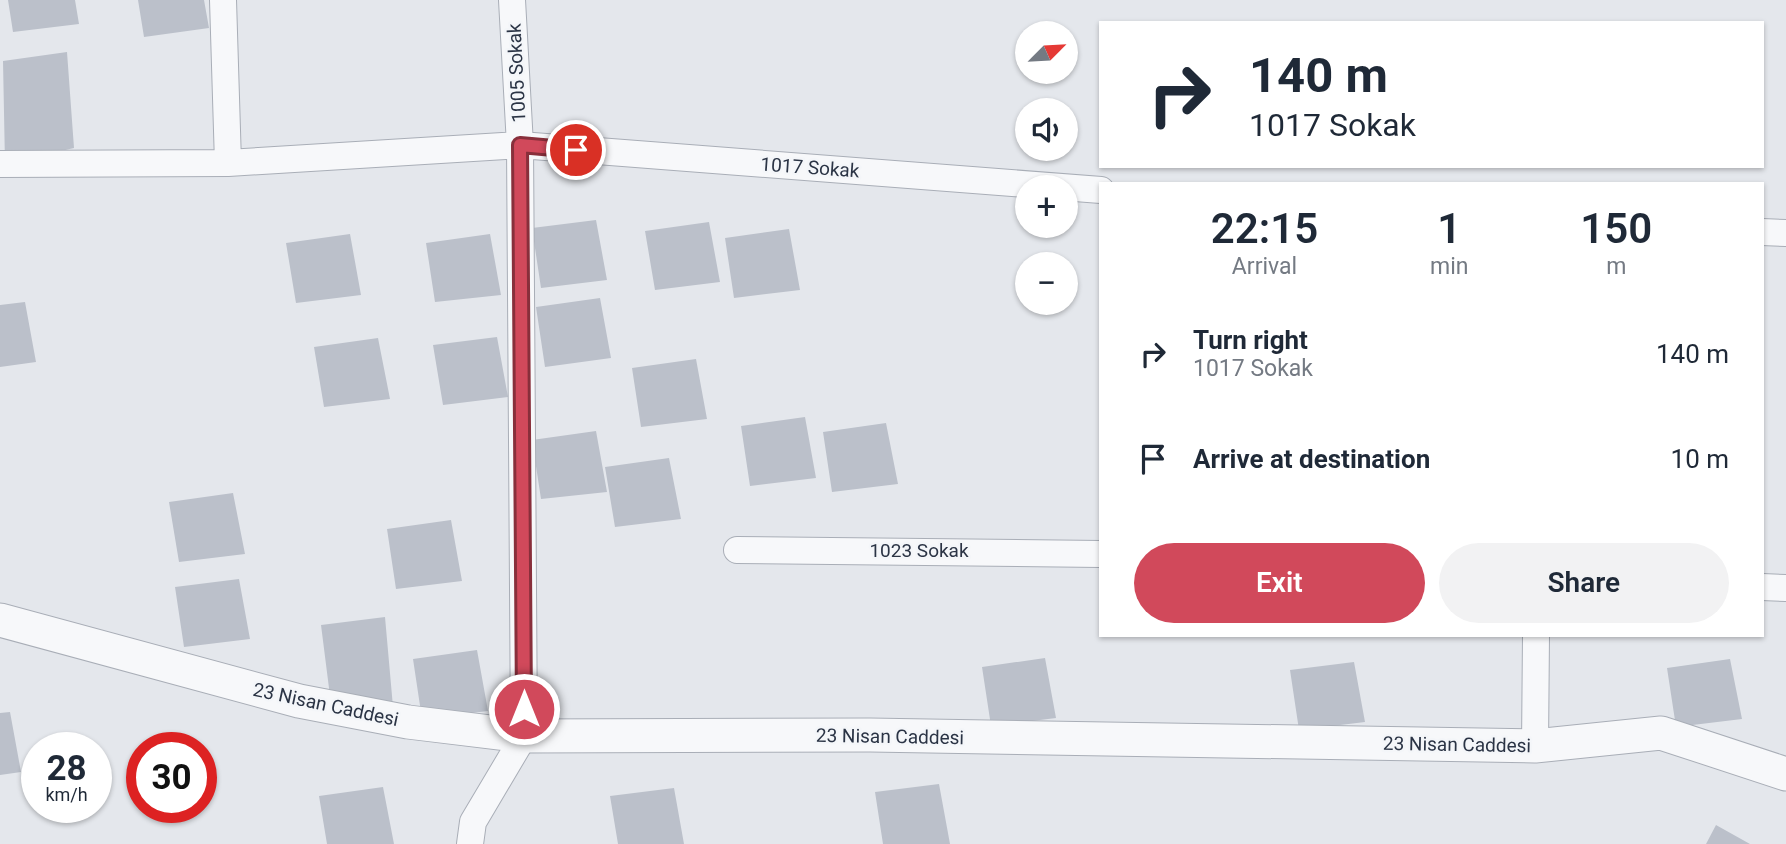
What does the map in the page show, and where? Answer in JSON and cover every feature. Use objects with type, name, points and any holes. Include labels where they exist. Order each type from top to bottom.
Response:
[{"type":"street","points":[[223,0],[228,163]]},
{"type":"street","name":"1005 Sokak","points":[[512,0],[520,145],[524,736]]},
{"type":"street","name":"1017 Sokak","points":[[0,164],[228,163],[520,145],[1099,190]]},
{"type":"street","points":[[1764,232],[1786,233]]},
{"type":"street","name":"1023 Sokak","points":[[737,550],[1099,554]]},
{"type":"street","points":[[1764,587],[1786,587]]},
{"type":"street","name":"23 Nisan Caddesi","points":[[0,620],[299,701],[408,722],[524,736],[870,735],[1535,746],[1661,733],[1786,774]]},
{"type":"street","points":[[1535,746],[1536,637]]},
{"type":"street","points":[[470,844],[473,822],[524,736]]},
{"type":"building","points":[[8,0],[75,0],[79,24],[13,32]]},
{"type":"building","points":[[138,0],[204,0],[209,28],[144,37]]},
{"type":"building","points":[[67,52],[74,148],[5,164],[3,61]]},
{"type":"building","points":[[596,220],[607,280],[541,288],[532,228]]},
{"type":"building","points":[[709,222],[720,282],[655,290],[645,231]]},
{"type":"building","points":[[789,229],[800,290],[734,298],[725,238]]},
{"type":"building","points":[[350,234],[361,295],[296,303],[286,243]]},
{"type":"building","points":[[490,234],[501,295],[435,302],[426,243]]},
{"type":"building","points":[[600,298],[611,358],[545,367],[536,307]]},
{"type":"building","points":[[25,302],[36,362],[0,367],[0,305]]},
{"type":"building","points":[[497,337],[508,397],[443,405],[433,345]]},
{"type":"building","points":[[378,338],[390,399],[324,407],[314,347]]},
{"type":"building","points":[[696,359],[707,419],[641,427],[632,368]]},
{"type":"building","points":[[805,417],[816,478],[750,486],[741,426]]},
{"type":"building","points":[[886,423],[898,484],[832,492],[823,432]]},
{"type":"building","points":[[596,431],[607,492],[541,499],[532,440]]},
{"type":"building","points":[[669,458],[681,519],[615,527],[605,467]]},
{"type":"building","points":[[233,493],[245,554],[179,562],[169,502]]},
{"type":"building","points":[[451,520],[462,581],[396,589],[387,529]]},
{"type":"building","points":[[239,579],[250,639],[184,647],[175,587]]},
{"type":"building","points":[[385,617],[393,707],[330,696],[321,625]]},
{"type":"building","points":[[477,650],[488,711],[422,719],[413,659]]},
{"type":"building","points":[[1045,658],[1056,718],[991,726],[982,667]]},
{"type":"building","points":[[1730,659],[1742,719],[1676,727],[1667,668]]},
{"type":"building","points":[[1354,662],[1365,722],[1299,730],[1290,670]]},
{"type":"building","points":[[10,712],[21,772],[0,775],[0,713]]},
{"type":"building","points":[[939,784],[950,844],[883,844],[875,792]]},
{"type":"building","points":[[383,787],[394,844],[327,844],[319,796]]},
{"type":"building","points":[[674,788],[684,844],[618,844],[610,796]]},
{"type":"building","points":[[1716,825],[1750,844],[1706,844]]},
{"type":"route","points":[[524,709],[520,145],[576,150]]}]
